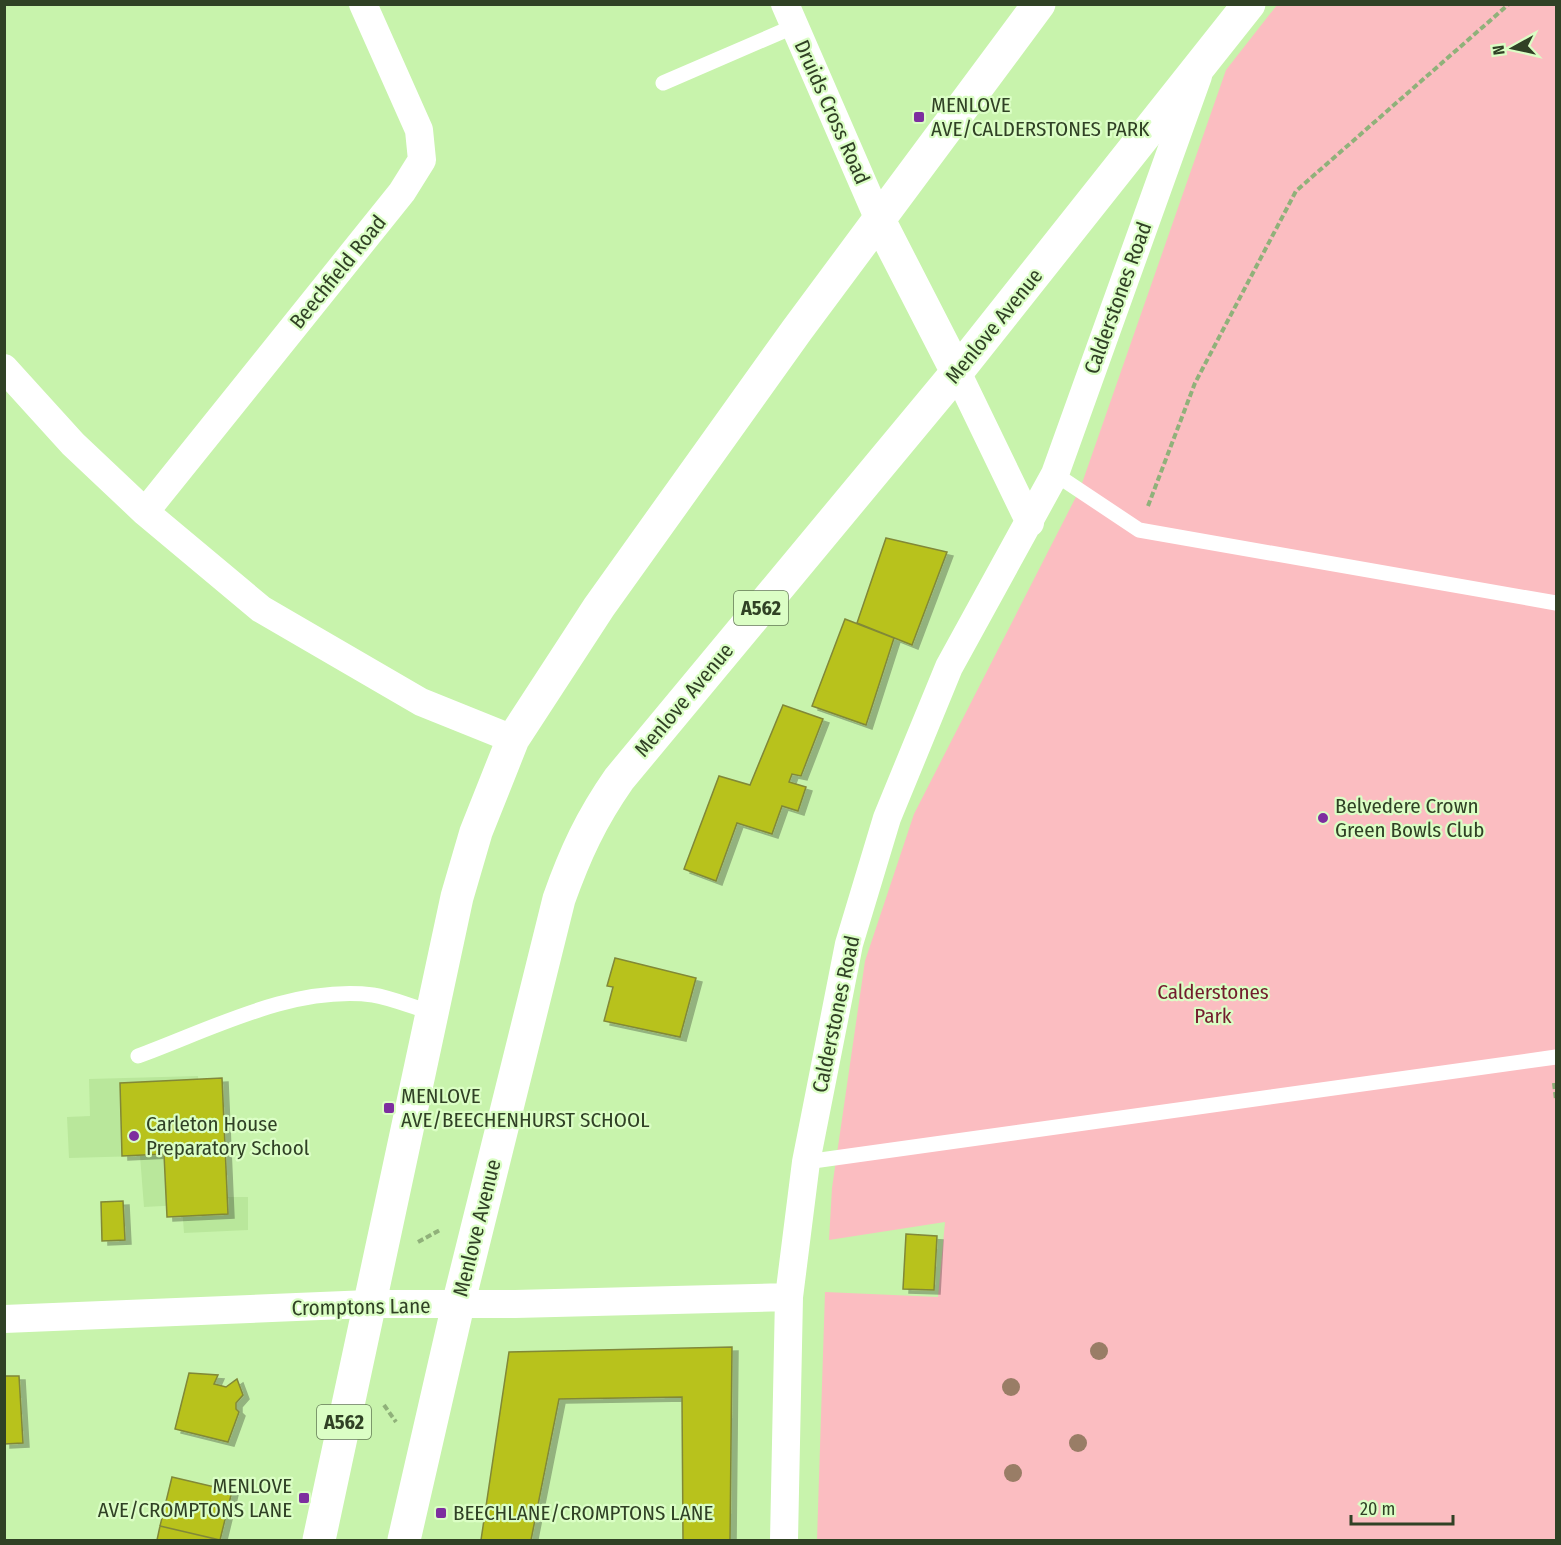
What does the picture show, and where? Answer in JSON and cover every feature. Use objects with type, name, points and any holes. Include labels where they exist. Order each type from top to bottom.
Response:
[{"type":"highway","name":"A562","points":[[319,1540],[430,1012],[457,897],[476,832],[513,739],[605,597],[1039,4]]},
{"type":"highway","name":"Menlove Avenue","points":[[404,1540],[458,1305],[559,899],[574,855],[593,816],[619,779],[957,372],[1199,71],[1250,4]]},
{"type":"highway","points":[[879,220],[957,372]]},
{"type":"street","name":"Beechfield Road","points":[[145,512],[402,192],[422,160],[419,130],[363,4]]},
{"type":"street","name":"Druids Cross Road","points":[[790,15],[879,220]]},
{"type":"street","name":"Calderstones Road","points":[[784,1540],[789,1297],[806,1162],[849,944],[886,818],[949,667],[1055,474],[1199,71]]},
{"type":"street","points":[[4,368],[73,444],[145,512],[261,609],[421,702],[513,739]]},
{"type":"street","points":[[957,372],[1030,523]]},
{"type":"street","name":"Cromptons Lane","points":[[4,1319],[369,1304],[458,1305],[789,1297]]},
{"type":"lane","points":[[663,83],[790,15]]},
{"type":"lane","points":[[1055,474],[1139,530],[1557,603]]},
{"type":"lane","points":[[138,1056],[269,1007],[320,995],[374,995],[430,1012]]},
{"type":"lane","points":[[806,1162],[1557,1057]]},
{"type":"path","points":[[1139,530],[1196,383],[1296,191],[1509,4]]},
{"type":"path","points":[[416,1244],[444,1228]]},
{"type":"shaded area","name":"Carleton House Preparatory School","points":[[198,1076],[202,1197],[248,1197],[248,1230],[184,1233],[182,1205],[144,1207],[140,1156],[69,1158],[67,1117],[90,1116],[89,1079]]},
{"type":"green space","name":"Calderstones Park","points":[[1277,5],[1556,5],[1556,1540],[817,1540],[825,1292],[938,1297],[945,1222],[829,1240],[832,1188],[865,961],[914,814],[1080,489],[1226,70]]},
{"type":"building","points":[[886,538],[947,552],[912,645],[857,623]]},
{"type":"building","points":[[845,619],[894,638],[866,725],[812,706]]},
{"type":"building","points":[[783,705],[823,719],[801,776],[792,774],[789,782],[806,787],[798,811],[782,806],[772,834],[737,823],[716,881],[684,869],[719,776],[750,785]]},
{"type":"building","points":[[615,958],[696,978],[680,1037],[604,1021],[613,987],[607,986]]},
{"type":"building","points":[[222,1078],[228,1214],[167,1217],[164,1154],[122,1156],[120,1083]]},
{"type":"building","points":[[123,1201],[125,1240],[102,1241],[101,1202]]},
{"type":"building","points":[[906,1234],[937,1236],[934,1290],[903,1289]]},
{"type":"building","points":[[732,1347],[730,1540],[683,1540],[682,1397],[559,1399],[531,1540],[481,1540],[509,1352]]},
{"type":"building","points":[[189,1373],[218,1375],[214,1384],[226,1387],[237,1379],[243,1395],[236,1403],[236,1409],[239,1412],[228,1442],[175,1429]]},
{"type":"building","points":[[4,1376],[19,1376],[23,1443],[4,1444]]},
{"type":"building","points":[[172,1477],[232,1491],[220,1540],[160,1526]]},
{"type":"building","points":[[160,1526],[220,1540],[157,1540]]},
{"type":"place","name":"MENLOVE AVE/CALDERSTONES PARK","points":[[919,117]]},
{"type":"place","name":"Belvedere Crown Green Bowls Club","points":[[1323,818]]},
{"type":"place","name":"MENLOVE AVE/BEECHENHURST SCHOOL","points":[[389,1108]]},
{"type":"place","name":"Carleton House Preparatory School","points":[[134,1136]]},
{"type":"place","name":"MENLOVE AVE/CROMPTONS LANE","points":[[304,1498]]},
{"type":"place","name":"BEECHLANE/CROMPTONS LANE","points":[[441,1513]]}]
